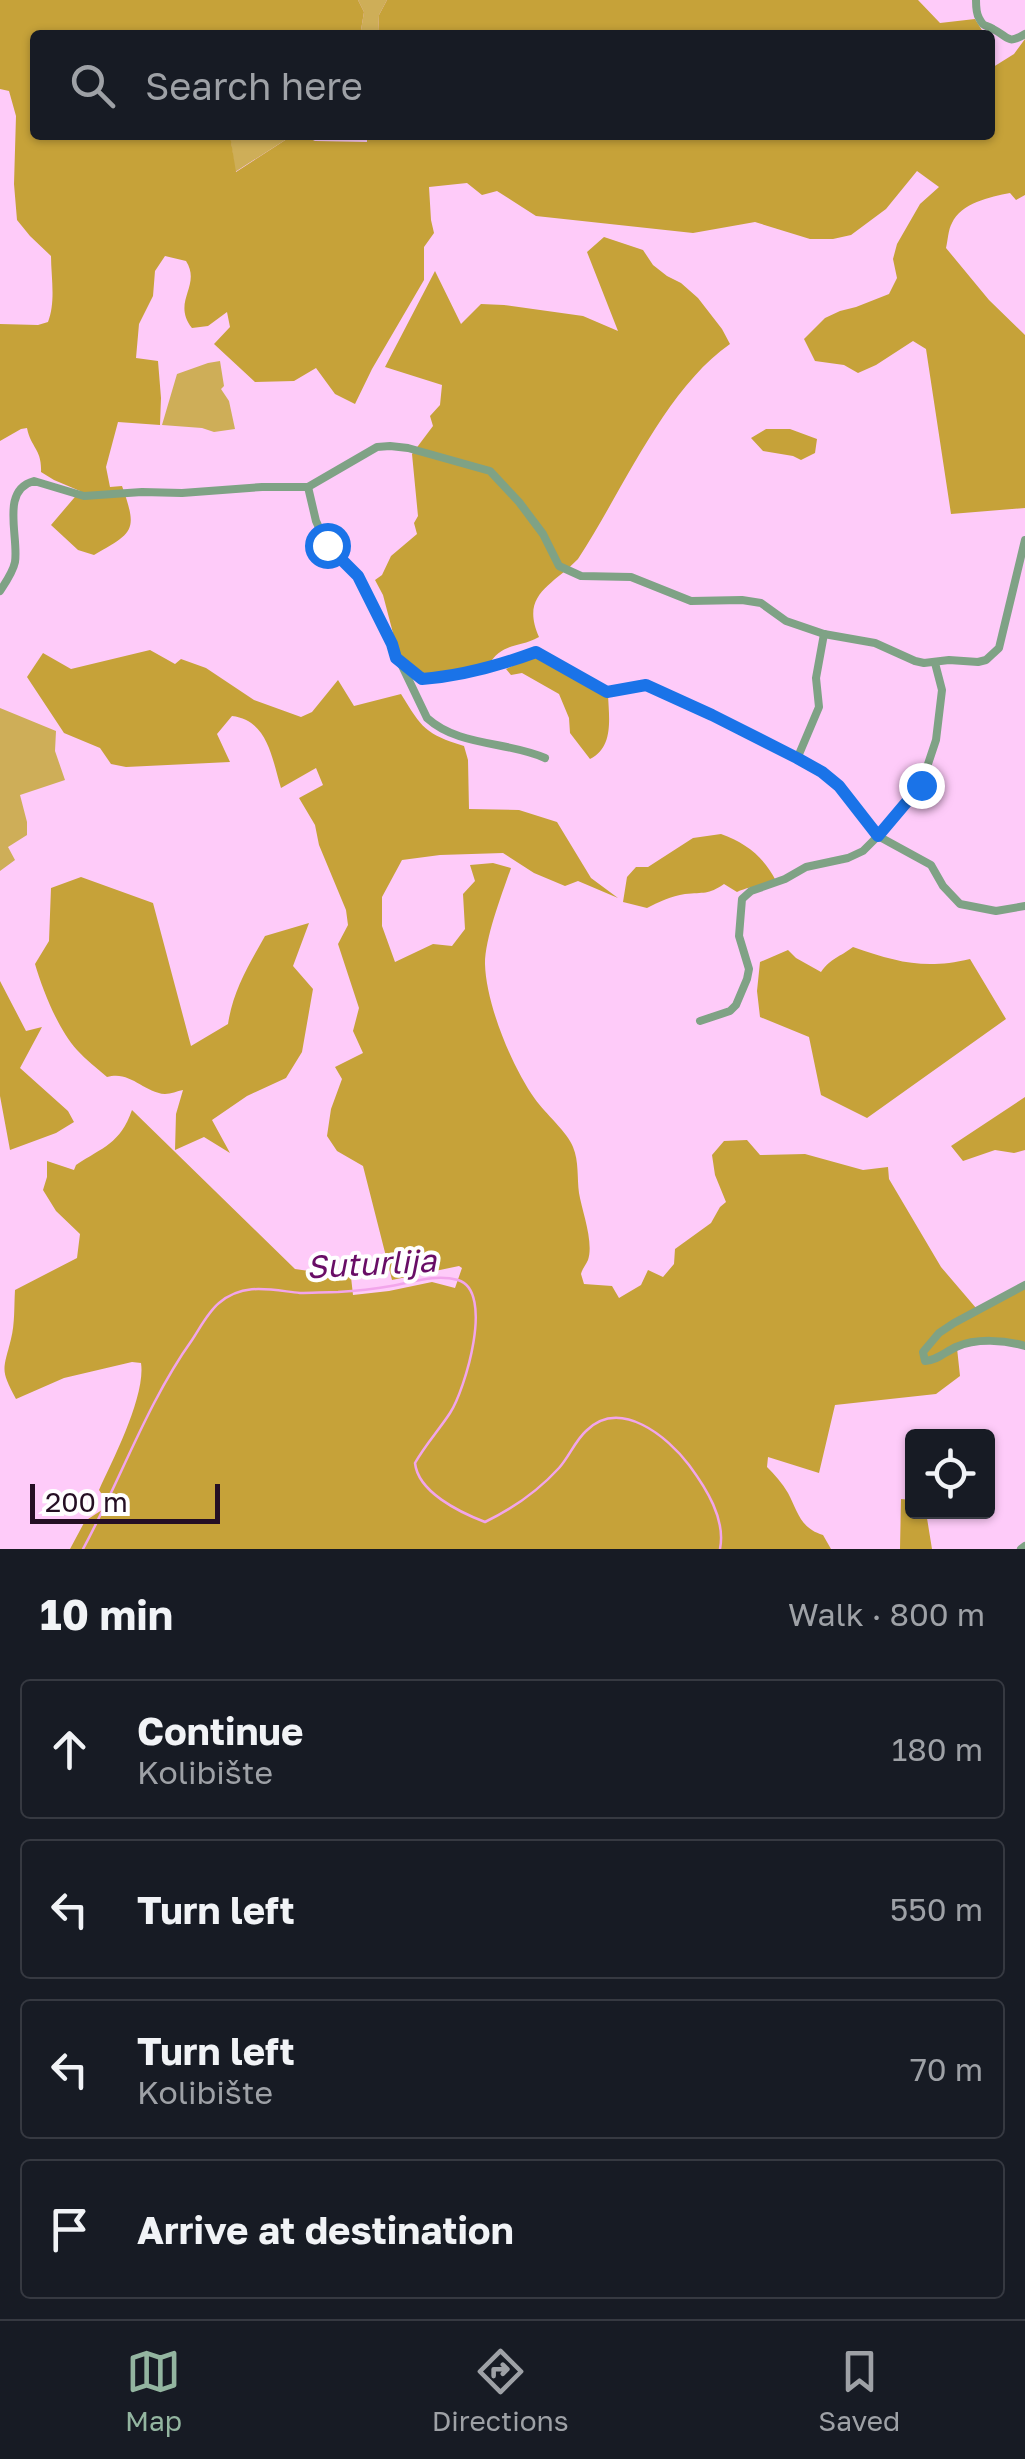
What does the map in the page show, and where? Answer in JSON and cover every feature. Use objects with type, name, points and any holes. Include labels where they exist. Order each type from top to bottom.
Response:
[{"type":"street","points":[[976,0],[978,17],[993,30]]},
{"type":"street","points":[[995,31],[1009,40],[1025,34]]},
{"type":"street","points":[[0,591],[15,560],[12,506],[27,482],[84,496],[308,487],[363,453],[390,446],[490,471],[520,502],[543,534],[554,559],[582,576],[630,577],[691,601],[761,603],[786,621],[824,634],[875,643],[915,661],[978,662],[999,648],[1025,540]]},
{"type":"street","points":[[308,487],[327,545],[358,576],[427,718],[454,734],[545,758]]},
{"type":"street","points":[[797,758],[819,707],[816,678],[824,634]]},
{"type":"street","points":[[396,658],[422,679],[490,669],[536,652],[607,692],[646,685],[822,772],[839,786],[878,836],[931,865],[960,904],[996,911],[1025,906]]},
{"type":"street","points":[[700,1021],[730,1011],[747,979],[739,936],[742,899],[751,891],[806,868],[862,851],[921,785],[936,740],[942,690],[935,663]]},
{"type":"street","points":[[1025,1285],[954,1323],[931,1342],[923,1358],[932,1361],[969,1343],[1025,1346]]},
{"type":"shaded area","points":[[0,0],[358,0],[364,12],[361,30],[30,30],[30,140],[231,140],[236,172],[285,140],[995,140],[995,66],[1014,54],[1025,39],[1025,195],[1016,200],[1010,193],[962,210],[951,226],[946,248],[989,300],[1025,335],[1025,508],[951,514],[926,349],[913,341],[858,373],[844,365],[815,361],[804,339],[825,318],[889,294],[897,278],[893,259],[897,244],[920,204],[939,187],[917,171],[886,209],[851,235],[833,239],[810,239],[755,222],[693,233],[536,216],[497,191],[482,195],[467,183],[429,187],[434,233],[424,247],[424,280],[355,404],[335,394],[316,368],[294,381],[255,382],[214,344],[230,327],[227,312],[208,326],[192,328],[184,310],[190,270],[186,261],[165,256],[155,271],[153,296],[139,324],[136,358],[158,361],[160,425],[118,422],[106,467],[110,487],[122,486],[130,513],[129,529],[118,541],[94,555],[78,550],[51,525],[80,491],[41,472],[40,458],[27,428],[0,441],[0,324],[48,322],[52,289],[51,256],[17,220],[16,116],[9,91],[0,89]]},
{"type":"shaded area","points":[[358,0],[387,0],[379,15],[378,30],[361,30],[364,12]]},
{"type":"shaded area","points":[[387,0],[918,0],[940,23],[975,19],[982,30],[378,30],[379,15]]},
{"type":"shaded area","points":[[231,140],[285,140],[235,172]]},
{"type":"shaded area","points":[[604,237],[643,250],[653,265],[698,298],[730,344],[685,387],[646,443],[578,559],[536,601],[534,622],[539,637],[505,649],[487,667],[422,681],[399,656],[383,595],[375,580],[382,575],[391,556],[417,534],[412,454],[433,426],[430,416],[440,405],[442,385],[385,367],[435,271],[461,324],[481,304],[504,305],[583,316],[618,331],[587,252]]},
{"type":"shaded area","points":[[220,361],[224,386],[221,389],[229,401],[235,429],[214,432],[162,425],[177,374]]},
{"type":"shaded area","points":[[766,429],[790,429],[817,439],[815,453],[801,460],[763,451],[751,438]]},
{"type":"shaded area","points":[[150,650],[175,664],[181,659],[206,668],[254,700],[301,717],[312,712],[338,680],[354,706],[401,694],[426,728],[464,746],[469,809],[519,810],[557,822],[591,878],[618,898],[578,881],[565,886],[534,873],[503,853],[402,860],[382,897],[382,926],[395,962],[433,944],[452,946],[465,929],[463,894],[475,881],[470,865],[493,863],[511,868],[488,942],[486,980],[495,1016],[518,1070],[575,1152],[590,1244],[581,1274],[584,1284],[612,1286],[619,1298],[641,1285],[648,1270],[663,1277],[674,1264],[675,1249],[711,1223],[726,1202],[712,1155],[724,1141],[747,1140],[760,1155],[805,1154],[863,1170],[888,1167],[889,1179],[941,1267],[976,1308],[1025,1283],[1025,1344],[1006,1340],[957,1348],[960,1376],[936,1394],[835,1405],[819,1473],[768,1457],[767,1467],[786,1489],[801,1518],[809,1528],[823,1535],[831,1549],[70,1549],[85,1521],[105,1508],[99,1490],[134,1409],[141,1363],[64,1378],[16,1399],[11,1389],[4,1370],[13,1327],[15,1290],[77,1258],[80,1234],[56,1211],[43,1190],[47,1161],[74,1170],[116,1138],[132,1110],[295,1269],[351,1277],[353,1295],[432,1282],[455,1288],[462,1268],[392,1280],[363,1166],[337,1151],[327,1136],[331,1109],[342,1079],[335,1067],[363,1053],[353,1031],[359,1008],[338,944],[348,925],[346,910],[319,845],[315,825],[299,798],[323,785],[316,768],[281,788],[261,733],[244,719],[232,716],[217,734],[230,762],[126,767],[111,764],[100,748],[64,733],[27,677],[43,653],[71,669]]},
{"type":"shaded area","points":[[536,655],[608,695],[607,740],[590,759],[570,733],[569,718],[559,694],[522,673],[511,675],[506,669]]},
{"type":"shaded area","points":[[0,708],[56,731],[55,751],[65,780],[20,795],[27,835],[8,847],[15,860],[0,871]]},
{"type":"shaded area","points":[[721,834],[753,852],[776,881],[737,892],[724,884],[710,891],[675,896],[647,908],[623,902],[627,877],[636,867],[648,867],[693,838]]},
{"type":"shaded area","points":[[81,877],[153,903],[191,1046],[228,1024],[237,990],[265,936],[309,923],[293,966],[313,989],[302,1052],[286,1078],[247,1096],[212,1120],[230,1153],[204,1137],[175,1150],[176,1114],[183,1090],[165,1094],[123,1076],[107,1077],[77,1050],[57,1021],[35,964],[49,941],[51,888]]},
{"type":"shaded area","points":[[853,947],[911,963],[970,959],[1006,1019],[867,1118],[821,1095],[809,1037],[760,1017],[757,991],[760,962],[788,950],[821,972]]},
{"type":"shaded area","points":[[0,981],[26,1031],[42,1027],[20,1068],[68,1111],[74,1122],[10,1150],[0,1096]]},
{"type":"shaded area","points":[[1025,1097],[1025,1150],[995,1150],[963,1161],[951,1146]]},
{"type":"shaded area","points":[[901,1499],[905,1499],[905,1519],[927,1519],[932,1549],[900,1549]]},
{"type":"waterway","name":"Suturlija","points":[[83,1549],[161,1390],[204,1320],[228,1296],[268,1289],[338,1292],[441,1278],[458,1280],[469,1288],[476,1321],[469,1364],[456,1401],[415,1463],[432,1492],[452,1507],[485,1522],[542,1484],[563,1464],[586,1431],[599,1422],[628,1419],[669,1443],[695,1474],[717,1515],[720,1549]]},
{"type":"route","points":[[327,545],[358,576],[369,594],[396,658],[422,679],[490,669],[536,652],[607,692],[646,685],[822,772],[851,799],[878,836],[921,785]]}]
